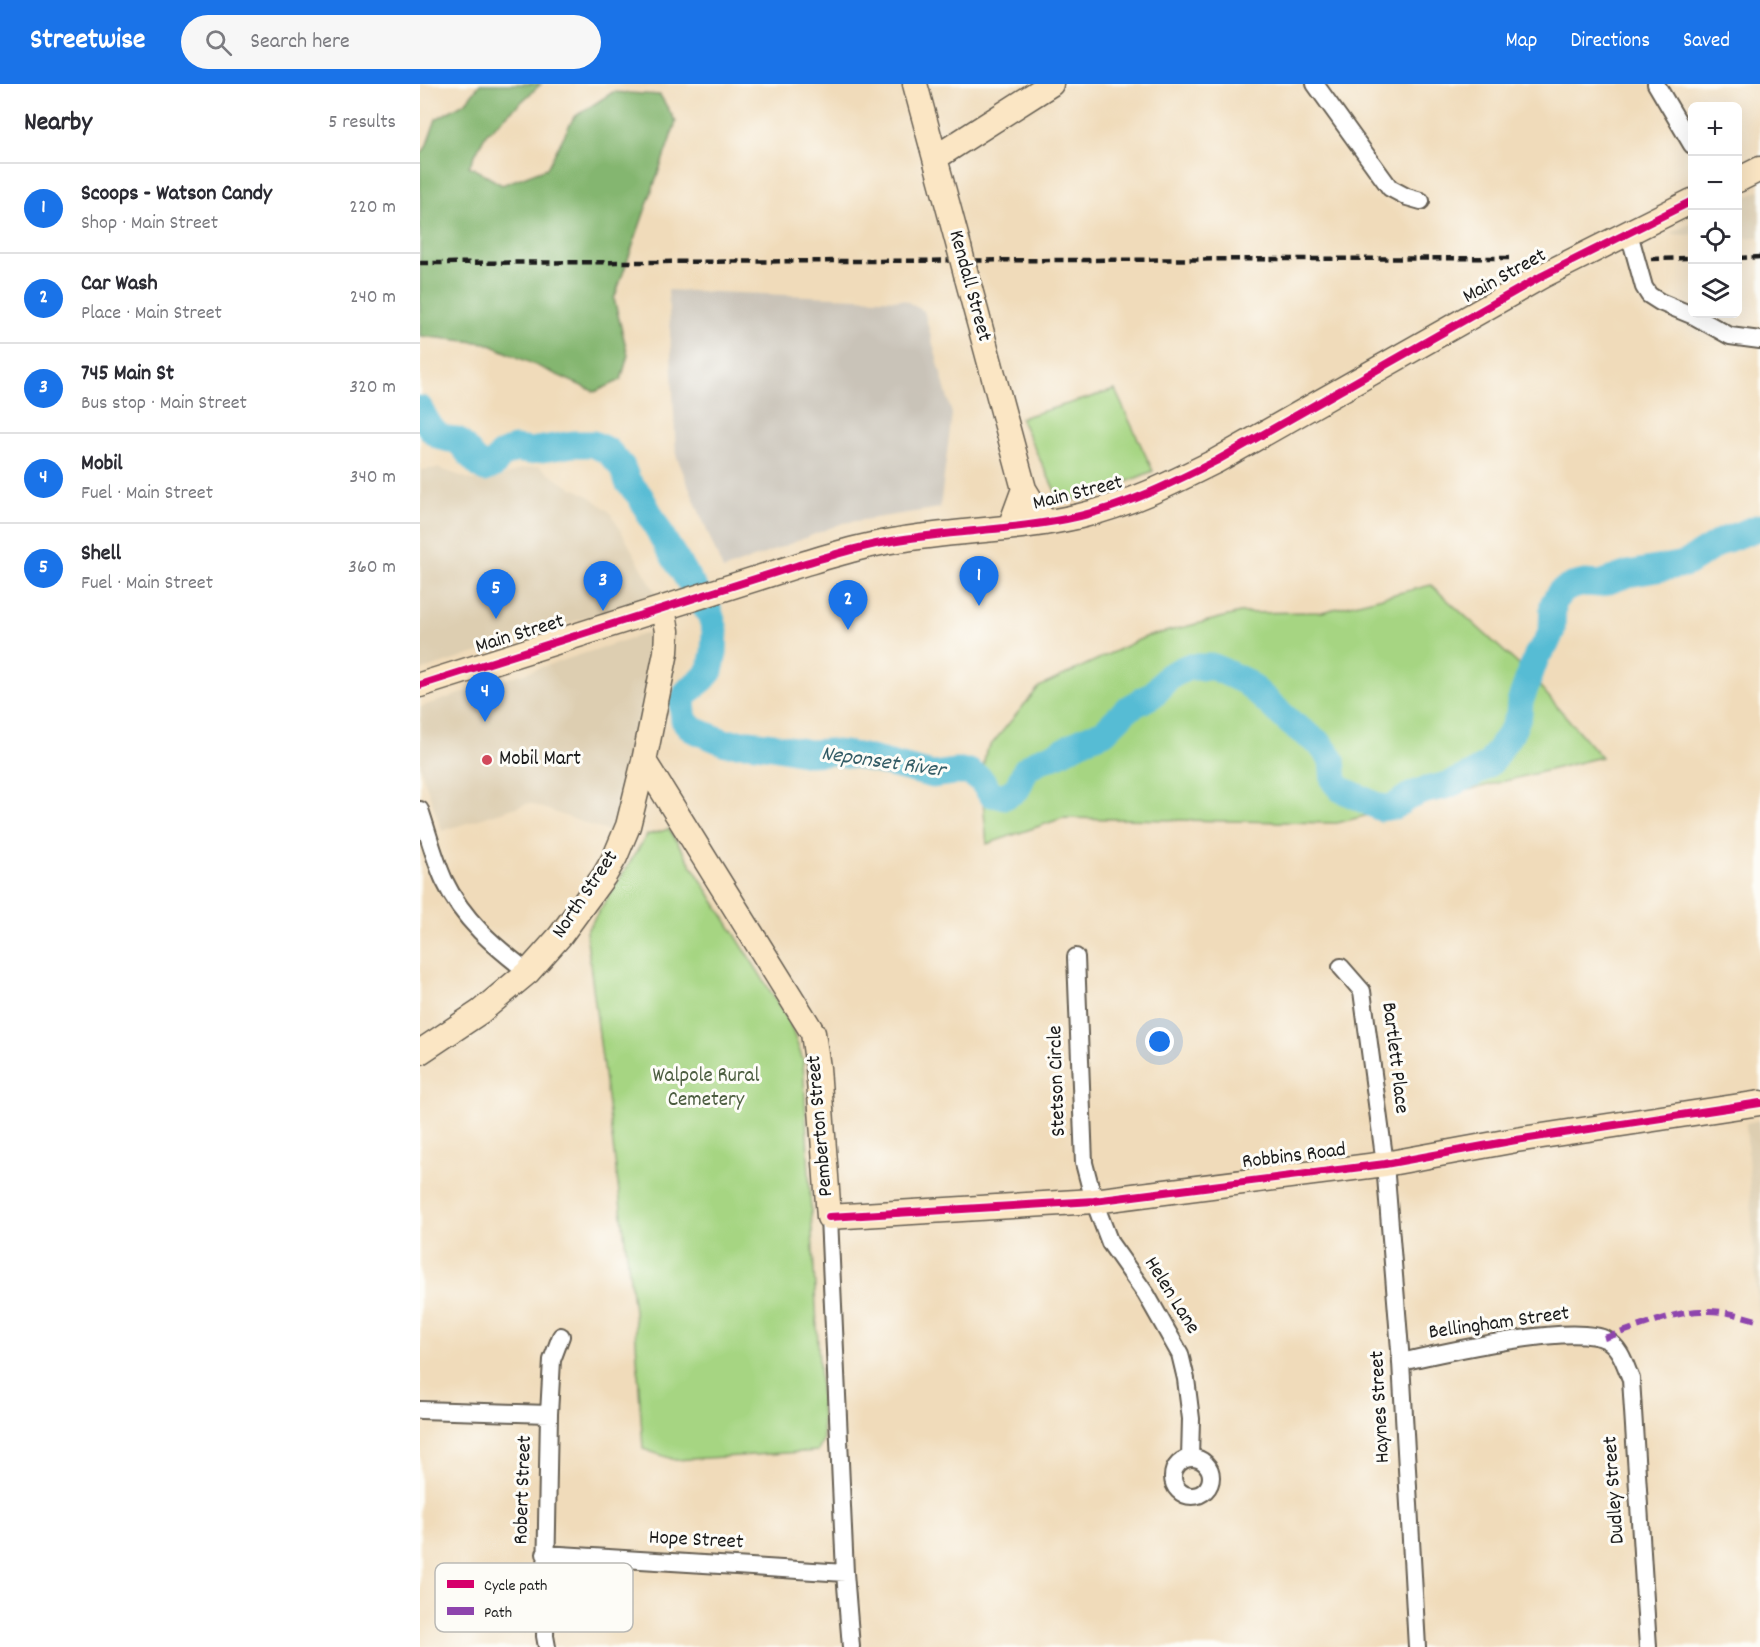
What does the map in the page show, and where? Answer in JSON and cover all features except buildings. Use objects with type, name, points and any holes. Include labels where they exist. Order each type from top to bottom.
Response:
[{"type":"street","name":"Kendall Street","points":[[915,84],[1024,489],[1044,523]]},
{"type":"street","points":[[935,158],[1051,84]]},
{"type":"street","points":[[1315,84],[1390,188],[1421,201]]},
{"type":"street","points":[[1656,84],[1688,138]]},
{"type":"street","points":[[1742,178],[1760,169]]},
{"type":"street","name":"Main Street","points":[[420,685],[796,566],[866,547],[940,534],[1044,523],[1105,509],[1169,485],[1216,461],[1542,276],[1688,203]]},
{"type":"street","points":[[1626,234],[1632,244],[1644,287],[1649,295],[1730,336],[1760,340]]},
{"type":"street","points":[[1010,527],[1024,489]]},
{"type":"street","name":"North Street","points":[[420,1052],[480,1012],[528,972],[560,936],[604,876],[615,857],[628,826],[666,652],[667,631],[663,609]]},
{"type":"street","name":"Pemberton Street","points":[[644,761],[813,1034],[818,1068],[829,1216],[845,1573],[851,1647]]},
{"type":"street","points":[[420,810],[444,880],[470,922],[489,942],[528,972]]},
{"type":"street","name":"Stetson Circle","points":[[1076,957],[1084,1163],[1094,1201]]},
{"type":"street","name":"Bartlett Place","points":[[1341,967],[1362,991],[1385,1164]]},
{"type":"street","name":"Robbins Road","points":[[829,1216],[1094,1201],[1385,1164],[1516,1140],[1760,1103]]},
{"type":"street","name":"Haynes Street","points":[[1385,1164],[1401,1362],[1417,1647]]},
{"type":"street","name":"Helen Lane","points":[[1094,1201],[1110,1243],[1146,1294],[1180,1354],[1191,1419],[1190,1458]]},
{"type":"street","name":"Bellingham Street","points":[[1401,1362],[1468,1347],[1547,1336],[1582,1334],[1604,1338]]},
{"type":"street","name":"Robert Street","points":[[545,1563],[552,1360],[561,1336]]},
{"type":"street","name":"Dudley Street","points":[[1604,1338],[1621,1354],[1631,1379],[1648,1647]]},
{"type":"street","points":[[420,1410],[549,1414]]},
{"type":"street","name":"Hope Street","points":[[545,1554],[845,1573]]},
{"type":"street","name":"Robert Street","points":[[545,1632],[547,1647]]},
{"type":"shaded area","points":[[1760,190],[1760,238],[1742,237],[1742,199]]},
{"type":"shaded area","points":[[1688,225],[1688,235],[1669,234]]},
{"type":"shaded area","points":[[668,290],[904,300],[924,311],[952,414],[940,508],[843,523],[723,570],[676,455]]},
{"type":"shaded area","points":[[539,466],[563,483],[591,497],[611,513],[657,595],[420,671],[420,470],[438,468],[472,480],[499,478],[521,469]]},
{"type":"shaded area","points":[[650,632],[653,647],[636,755],[609,832],[529,803],[442,831],[420,767],[420,707]]},
{"type":"shaded area","points":[[1760,1120],[1760,1324],[1746,1123]]},
{"type":"green space","points":[[480,84],[541,84],[486,134],[469,166],[502,185],[547,168],[574,117],[613,92],[660,95],[676,122],[614,299],[628,355],[621,380],[595,392],[486,343],[420,336],[420,155],[426,147],[436,119],[466,102]]},
{"type":"green space","points":[[1115,390],[1153,471],[1083,500],[1058,497],[1020,418]]},
{"type":"green space","points":[[1431,585],[1530,675],[1601,757],[1337,823],[1063,818],[987,844],[981,780],[986,751],[1039,687],[1145,637],[1240,613],[1322,612]]},
{"type":"green space","name":"Walpole Rural Cemetery","points":[[669,829],[789,1021],[803,1060],[823,1440],[818,1451],[675,1460],[643,1449],[634,1311],[586,932],[647,835]]},
{"type":"waterway","name":"Neponset River","points":[[420,409],[438,435],[457,440],[485,469],[494,465],[501,455],[515,449],[530,451],[573,444],[593,444],[608,451],[622,467],[628,482],[640,496],[666,544],[710,614],[715,630],[710,671],[687,692],[682,704],[684,720],[692,729],[726,743],[749,743],[809,753],[830,752],[859,756],[933,775],[969,772],[981,780],[991,794],[1005,796],[1017,789],[1026,769],[1038,761],[1104,732],[1127,709],[1154,694],[1169,676],[1188,667],[1214,667],[1246,682],[1292,724],[1320,744],[1332,760],[1334,781],[1341,789],[1381,808],[1395,806],[1422,791],[1448,785],[1475,773],[1491,762],[1513,729],[1537,655],[1546,644],[1552,630],[1553,604],[1560,592],[1585,583],[1600,584],[1628,574],[1685,564],[1722,541],[1760,527]]},
{"type":"railway","points":[[1742,258],[1760,257]]},
{"type":"railway","points":[[420,263],[1512,258]]},
{"type":"railway","points":[[1651,259],[1688,258]]},
{"type":"marked path","points":[[1604,1338],[1689,1312],[1723,1312],[1760,1321]]},
{"type":"cycle path","points":[[420,685],[796,566],[860,548],[921,537],[1057,521],[1133,500],[1216,461],[1542,276],[1688,203]]},
{"type":"cycle path","points":[[829,1217],[1094,1201],[1385,1164],[1516,1140],[1760,1103]]},
{"type":"place","name":"Scoops - Watson Candy","points":[[979,606]]},
{"type":"place","name":"745 Main St","points":[[603,611]]},
{"type":"place","name":"Shell","points":[[496,619]]},
{"type":"place","name":"Car Wash","points":[[848,630]]},
{"type":"place","name":"Mobil","points":[[485,722]]},
{"type":"place","name":"Mobil Mart","points":[[487,760]]}]
